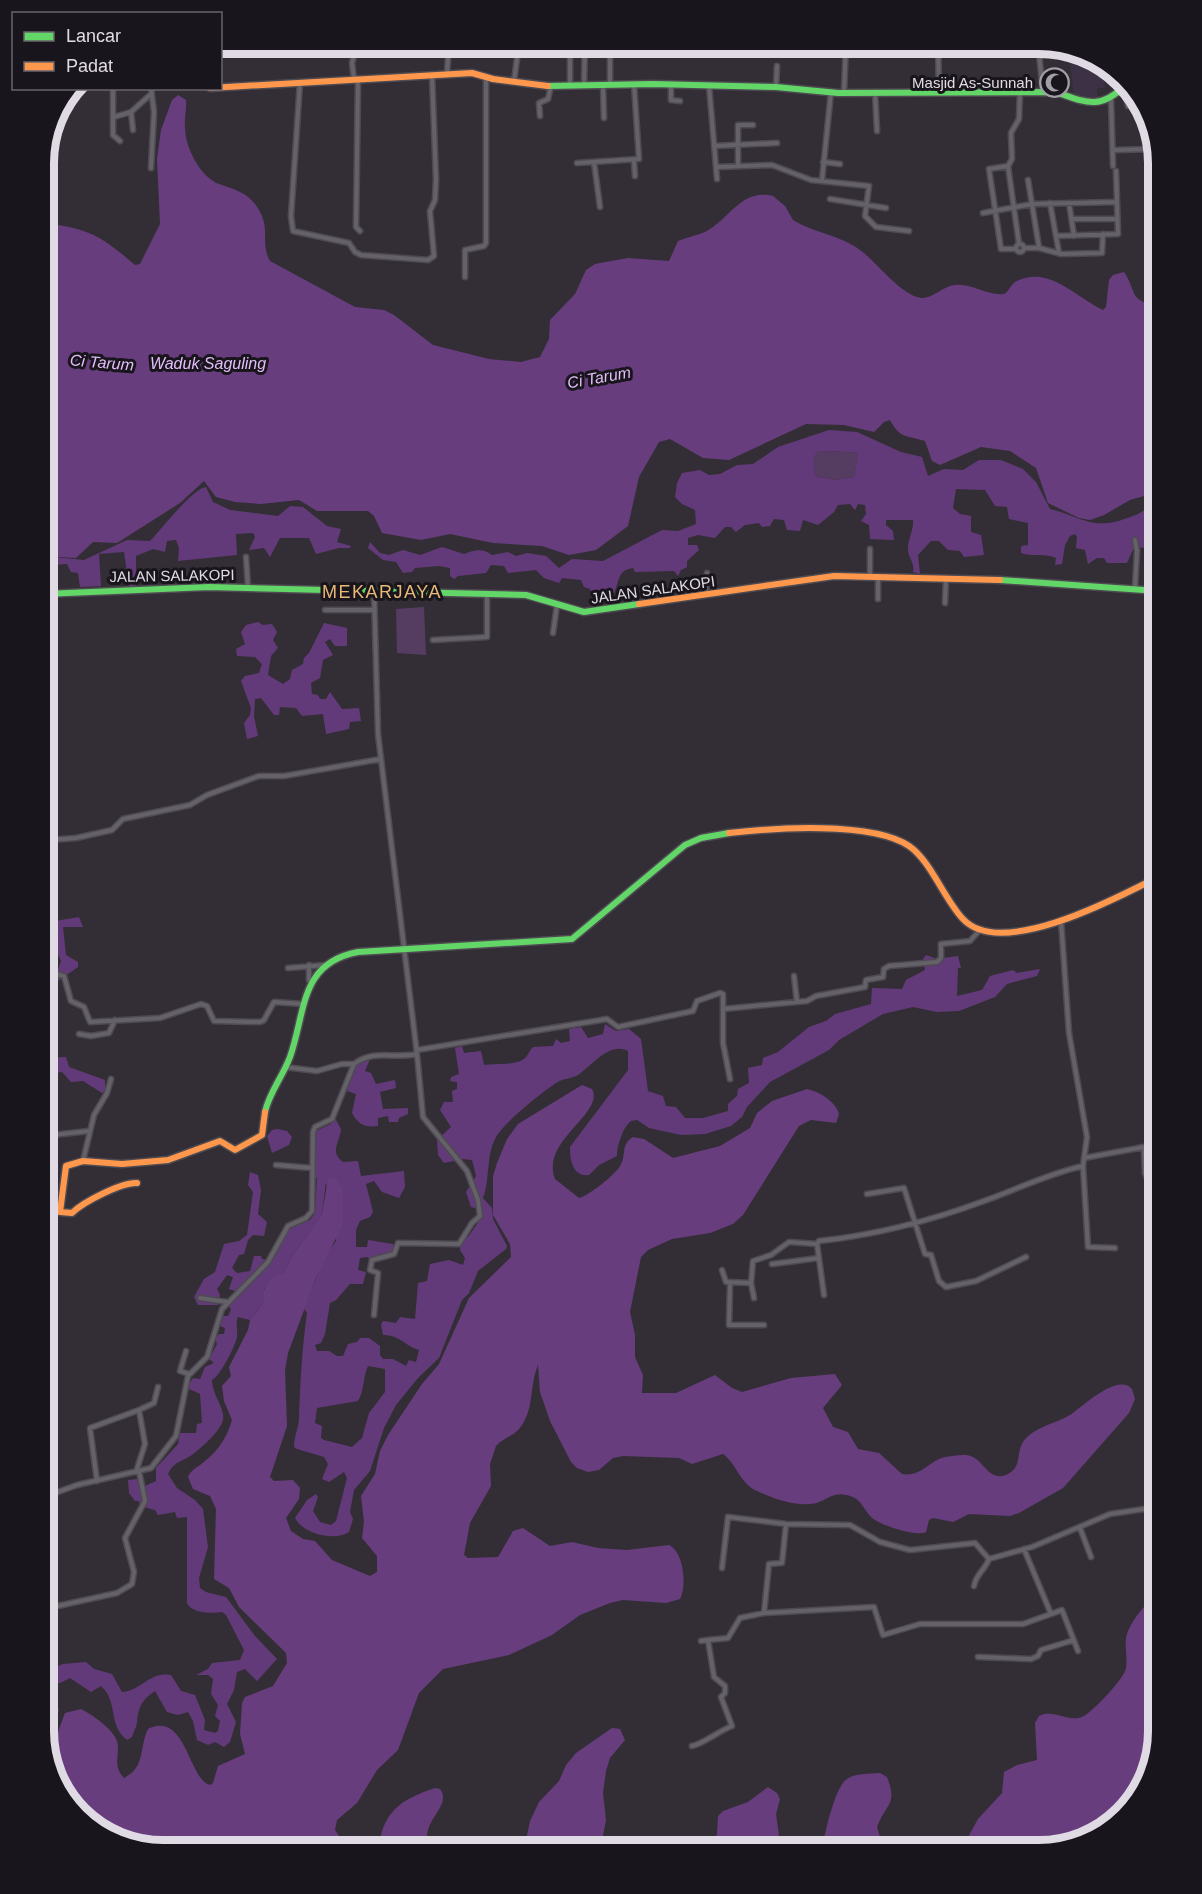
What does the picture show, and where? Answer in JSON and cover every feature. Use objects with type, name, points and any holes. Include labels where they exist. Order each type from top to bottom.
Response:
[{"type":"street","points":[[354,54],[352,63],[356,79],[356,228],[360,231]]},
{"type":"street","points":[[447,74],[448,54]]},
{"type":"street","points":[[513,82],[517,54]]},
{"type":"street","points":[[570,54],[570,86]]},
{"type":"street","points":[[584,85],[585,54]]},
{"type":"street","points":[[610,54],[610,84]]},
{"type":"street","points":[[844,92],[846,54]]},
{"type":"street","points":[[938,54],[939,92]]},
{"type":"street","points":[[1039,54],[1043,92]]},
{"type":"street","points":[[776,87],[777,66]]},
{"type":"street","points":[[222,89],[300,82],[477,73],[513,82],[550,86],[671,84],[776,87],[831,92],[1043,92],[1061,93],[1088,104],[1111,99],[1120,90]]},
{"type":"street","points":[[300,82],[291,216],[293,231],[347,242],[361,255],[428,260],[434,256],[430,210],[435,200],[436,179],[432,74]]},
{"type":"street","points":[[465,277],[465,250],[484,246],[486,243],[486,76]]},
{"type":"street","points":[[603,84],[604,118]]},
{"type":"street","points":[[577,163],[634,161],[640,158],[634,84]]},
{"type":"street","points":[[671,84],[671,100],[680,101]]},
{"type":"street","points":[[709,85],[717,179]]},
{"type":"street","points":[[540,116],[539,103],[548,99],[550,86]]},
{"type":"street","points":[[113,90],[113,136],[120,141]]},
{"type":"street","points":[[113,118],[118,114],[131,112],[151,91]]},
{"type":"street","points":[[151,91],[152,168]]},
{"type":"street","points":[[822,180],[831,92]]},
{"type":"street","points":[[875,92],[877,131]]},
{"type":"street","points":[[1017,247],[1008,166],[1012,159],[1011,133],[1019,119],[1020,92]]},
{"type":"street","points":[[1126,98],[1128,106]]},
{"type":"street","points":[[1111,99],[1113,166]]},
{"type":"street","points":[[131,112],[134,130]]},
{"type":"street","points":[[738,165],[738,125],[753,125]]},
{"type":"street","points":[[714,146],[777,143]]},
{"type":"street","points":[[1113,150],[1147,149]]},
{"type":"street","points":[[634,161],[635,176]]},
{"type":"street","points":[[594,162],[600,207]]},
{"type":"street","points":[[823,162],[840,164]]},
{"type":"street","points":[[716,167],[777,165],[809,179],[869,186],[865,216],[876,226],[909,231]]},
{"type":"street","points":[[1008,166],[989,169],[1001,249],[1017,247],[1039,248],[1059,253],[1102,253],[1103,234]]},
{"type":"street","points":[[1056,236],[1118,234],[1116,171]]},
{"type":"street","points":[[1028,180],[1039,248]]},
{"type":"street","points":[[830,199],[886,208]]},
{"type":"street","points":[[983,213],[1032,204],[1117,202]]},
{"type":"street","points":[[1050,203],[1059,253]]},
{"type":"street","points":[[1069,203],[1074,236]]},
{"type":"street","points":[[1072,219],[1117,219]]},
{"type":"street","points":[[1135,540],[1137,551],[1135,588]]},
{"type":"street","points":[[870,549],[870,577]]},
{"type":"street","points":[[246,557],[248,587]]},
{"type":"street","points":[[705,595],[706,573]]},
{"type":"street","name":"JALAN SALAKOPI","points":[[54,593],[161,587],[248,587],[529,595],[579,612],[826,576],[946,578],[1148,590]]},
{"type":"street","points":[[878,577],[878,599]]},
{"type":"street","points":[[945,603],[946,578]]},
{"type":"street","points":[[374,591],[376,718],[423,1117],[468,1174],[479,1204],[480,1216],[472,1223],[459,1245],[399,1243],[394,1254],[372,1260],[370,1270],[378,1273],[374,1315]]},
{"type":"street","points":[[433,640],[487,637],[487,594]]},
{"type":"street","points":[[553,633],[557,605]]},
{"type":"street","points":[[325,610],[373,610]]},
{"type":"street","points":[[54,840],[76,838],[112,830],[123,819],[190,805],[207,795],[259,776],[284,776],[381,759]]},
{"type":"street","points":[[137,1183],[129,1182],[114,1191],[95,1195],[78,1206],[74,1212],[61,1213],[66,1166],[83,1161],[122,1164],[168,1160],[221,1141],[234,1150],[262,1135],[265,1109],[285,1067],[308,989],[325,965],[349,952],[570,939],[691,842],[715,835],[826,829],[890,835],[907,844],[961,917],[978,932],[997,933],[1032,928],[1061,920],[1117,898],[1148,882]]},
{"type":"street","points":[[1061,920],[1070,1043],[1087,1137],[1083,1166],[1088,1247],[1115,1248]]},
{"type":"street","points":[[723,1009],[797,1002],[865,987],[866,980],[883,977],[885,969],[889,966],[937,962],[941,958],[941,944],[969,940],[978,932]]},
{"type":"street","points":[[309,965],[309,980]]},
{"type":"street","points":[[288,968],[325,965]]},
{"type":"street","points":[[54,975],[64,976],[71,1001],[84,1007],[88,1022],[164,1017],[203,1004],[207,1006],[214,1020],[260,1022],[274,1002],[303,1004]]},
{"type":"street","points":[[794,976],[797,1002]]},
{"type":"street","points":[[285,1067],[317,1071],[342,1064],[354,1064],[372,1055],[396,1058],[417,1052],[607,1019],[618,1027],[693,1011],[697,1002],[720,993],[723,994],[723,1043],[730,1079]]},
{"type":"street","points":[[79,1034],[109,1033],[115,1020]]},
{"type":"street","points":[[54,1494],[151,1468],[177,1436],[189,1374],[207,1357],[220,1312],[227,1302],[268,1262],[288,1226],[312,1212],[313,1130],[332,1119],[354,1064]]},
{"type":"street","points":[[83,1161],[89,1131],[111,1079]]},
{"type":"street","points":[[54,1135],[89,1131]]},
{"type":"street","points":[[1084,1158],[1144,1147],[1145,1173],[1148,1181]]},
{"type":"street","points":[[276,1166],[312,1168]]},
{"type":"street","points":[[754,1298],[751,1283],[754,1260],[771,1256],[789,1242],[817,1244],[820,1240],[875,1234],[916,1224],[987,1200],[1048,1175],[1083,1166]]},
{"type":"street","points":[[867,1194],[904,1188],[925,1254],[931,1255],[939,1281],[946,1287],[976,1281],[1026,1257]]},
{"type":"street","points":[[817,1244],[824,1295]]},
{"type":"street","points":[[772,1264],[819,1258]]},
{"type":"street","points":[[722,1270],[724,1280],[730,1283],[751,1283]]},
{"type":"street","points":[[730,1283],[729,1325],[764,1325]]},
{"type":"street","points":[[200,1298],[227,1302]]},
{"type":"street","points":[[186,1352],[180,1371],[189,1374]]},
{"type":"street","points":[[97,1481],[90,1428],[154,1403],[158,1387]]},
{"type":"street","points":[[54,1607],[117,1593],[132,1584],[134,1572],[125,1538],[145,1501],[138,1471],[145,1444],[139,1410]]},
{"type":"street","points":[[989,1559],[1024,1549],[1110,1514],[1148,1508]]},
{"type":"street","points":[[722,1568],[728,1517],[786,1524],[850,1526],[880,1542],[910,1550],[975,1543],[989,1559]]},
{"type":"street","points":[[764,1613],[769,1563],[782,1563],[786,1524]]},
{"type":"street","points":[[1080,1528],[1091,1557]]},
{"type":"street","points":[[1024,1549],[1051,1614]]},
{"type":"street","points":[[974,1586],[975,1579],[987,1566],[989,1559]]},
{"type":"street","points":[[701,1641],[728,1638],[737,1620],[764,1613],[874,1607],[883,1635],[920,1623],[1023,1624],[1064,1611],[1078,1651]]},
{"type":"street","points":[[692,1746],[700,1744],[718,1730],[732,1725],[721,1701],[725,1686],[714,1677],[708,1640]]},
{"type":"street","points":[[978,1657],[1031,1659],[1038,1656],[1041,1650],[1074,1640]]},
{"type":"shaded area","points":[[1070,59],[1091,68],[1092,72],[1099,72],[1103,75],[1105,88],[1097,88],[1098,102],[1074,98]]},
{"type":"shaded area","points":[[829,430],[857,432],[901,452],[922,457],[928,476],[944,469],[963,470],[979,460],[1001,460],[1023,469],[1036,482],[1050,509],[1090,522],[1119,521],[1148,508],[1148,557],[1146,548],[1134,547],[1127,563],[1107,563],[1104,558],[1097,558],[1088,564],[1085,550],[1076,548],[1075,534],[1070,536],[1065,545],[1062,564],[1055,565],[1056,558],[1021,553],[1021,546],[1028,545],[1028,523],[1009,519],[1007,507],[995,506],[985,490],[956,489],[953,508],[960,514],[971,516],[971,532],[981,535],[984,555],[964,557],[960,551],[948,550],[939,541],[931,541],[918,555],[920,574],[913,572],[908,552],[913,520],[886,520],[886,525],[893,531],[894,540],[870,539],[869,525],[861,521],[866,514],[865,505],[858,504],[855,510],[850,504],[838,505],[834,512],[818,525],[803,520],[800,531],[787,530],[784,520],[774,519],[770,526],[762,527],[759,523],[745,525],[736,532],[731,527],[725,527],[715,538],[698,535],[688,538],[688,545],[697,545],[699,550],[687,561],[687,567],[681,570],[678,576],[674,571],[635,572],[633,568],[628,569],[620,577],[614,593],[608,596],[598,590],[591,594],[590,589],[584,587],[581,580],[562,578],[559,583],[544,578],[536,570],[508,573],[504,566],[491,565],[486,573],[458,576],[454,579],[450,576],[450,568],[439,566],[415,568],[412,572],[403,573],[396,562],[383,560],[368,548],[370,542],[380,553],[389,555],[403,550],[420,555],[442,547],[464,554],[478,550],[492,555],[508,552],[516,556],[527,553],[546,556],[559,568],[572,559],[603,561],[662,530],[678,531],[696,524],[695,510],[682,504],[675,497],[677,483],[682,473],[700,470],[709,475],[720,474],[737,465],[753,464],[778,447]],"holes":[[[817,452],[858,453],[854,477],[836,480],[815,476],[814,458]]]},
{"type":"shaded area","points":[[817,452],[858,453],[854,477],[836,480],[815,476],[814,458]]},
{"type":"shaded area","points":[[206,487],[213,502],[230,510],[278,516],[290,506],[303,507],[327,526],[341,529],[337,542],[351,546],[316,554],[309,538],[280,538],[270,557],[264,548],[249,550],[255,537],[253,533],[236,534],[237,555],[178,561],[179,548],[176,540],[167,541],[165,552],[153,549],[136,556],[136,586],[129,587],[124,552],[99,554],[101,586],[80,587],[78,573],[71,572],[67,564],[54,565],[54,557],[84,560],[127,540],[150,541],[185,502],[200,489]]},
{"type":"shaded area","points":[[424,607],[426,655],[397,653],[396,609]]},
{"type":"shaded area","points":[[258,622],[263,625],[272,624],[277,632],[273,640],[278,648],[271,656],[268,675],[283,684],[290,679],[292,670],[303,664],[304,658],[309,653],[324,623],[347,628],[347,646],[335,646],[330,639],[325,642],[333,655],[323,660],[320,678],[311,683],[312,694],[318,695],[320,699],[326,699],[330,692],[342,709],[359,708],[361,721],[350,722],[349,729],[326,734],[323,714],[302,716],[296,708],[280,707],[279,715],[274,715],[261,698],[255,699],[254,716],[258,736],[247,739],[244,723],[250,715],[251,708],[241,681],[245,676],[259,673],[262,664],[255,657],[237,656],[236,649],[245,644],[241,632],[246,625]]},
{"type":"shaded area","points":[[79,917],[83,927],[63,927],[66,955],[78,962],[78,967],[54,983],[54,972],[58,970],[61,961],[54,953],[55,921]]},
{"type":"shaded area","points":[[926,955],[937,959],[958,956],[961,968],[958,968],[957,996],[982,990],[990,976],[1013,970],[1017,973],[1040,969],[1037,976],[1007,984],[995,997],[959,1011],[937,1012],[913,1007],[883,1014],[839,1040],[829,1050],[770,1082],[747,1107],[742,1117],[731,1126],[705,1134],[681,1135],[649,1128],[637,1120],[631,1121],[625,1127],[621,1137],[617,1156],[599,1165],[589,1175],[579,1173],[573,1166],[570,1147],[628,1070],[628,1051],[614,1049],[608,1052],[578,1075],[556,1083],[514,1117],[499,1132],[492,1146],[483,1198],[492,1208],[493,1219],[507,1246],[506,1249],[478,1271],[469,1293],[462,1300],[439,1358],[418,1378],[396,1405],[384,1428],[370,1471],[354,1490],[350,1512],[353,1519],[349,1532],[336,1536],[320,1535],[305,1529],[295,1518],[307,1500],[316,1494],[318,1497],[313,1511],[320,1522],[331,1525],[336,1521],[347,1478],[344,1472],[329,1482],[322,1479],[328,1464],[324,1457],[294,1447],[299,1420],[307,1313],[304,1309],[325,1256],[336,1241],[326,1182],[322,1214],[292,1256],[283,1274],[264,1289],[264,1302],[250,1320],[238,1317],[237,1337],[233,1347],[223,1367],[212,1380],[222,1410],[222,1423],[206,1443],[176,1464],[168,1474],[177,1488],[195,1500],[203,1509],[208,1547],[199,1578],[200,1588],[206,1592],[226,1597],[255,1636],[277,1659],[257,1681],[245,1669],[237,1672],[234,1690],[227,1704],[236,1722],[230,1742],[224,1747],[215,1742],[208,1745],[197,1740],[193,1721],[188,1712],[178,1715],[167,1712],[155,1691],[141,1705],[137,1725],[132,1737],[127,1740],[117,1727],[110,1699],[101,1686],[91,1692],[70,1678],[54,1683],[54,1667],[86,1662],[94,1669],[112,1674],[122,1692],[129,1691],[151,1678],[171,1675],[181,1691],[195,1695],[205,1720],[204,1730],[215,1733],[218,1731],[220,1721],[215,1716],[218,1705],[211,1694],[213,1679],[208,1675],[196,1675],[208,1669],[212,1663],[240,1660],[244,1650],[226,1615],[222,1612],[197,1611],[187,1603],[187,1517],[177,1518],[175,1512],[158,1515],[155,1510],[140,1506],[139,1501],[135,1501],[129,1493],[128,1480],[138,1479],[141,1488],[156,1481],[156,1468],[178,1444],[180,1433],[196,1433],[197,1424],[202,1423],[200,1394],[187,1388],[193,1378],[200,1379],[205,1367],[214,1363],[209,1359],[217,1344],[215,1339],[219,1334],[224,1334],[225,1328],[220,1326],[223,1316],[228,1316],[231,1310],[229,1306],[235,1300],[235,1291],[229,1289],[233,1277],[227,1275],[217,1289],[220,1295],[218,1305],[198,1305],[194,1297],[204,1279],[215,1272],[224,1244],[239,1241],[247,1235],[253,1192],[248,1185],[250,1172],[258,1175],[261,1190],[258,1214],[267,1222],[264,1236],[253,1235],[248,1240],[244,1254],[239,1255],[232,1268],[237,1273],[250,1271],[254,1256],[261,1256],[262,1259],[272,1261],[289,1229],[310,1220],[315,1213],[317,1178],[314,1178],[314,1136],[316,1131],[331,1124],[335,1118],[341,1129],[336,1147],[337,1154],[343,1162],[358,1161],[361,1176],[404,1171],[405,1187],[399,1198],[382,1192],[374,1181],[366,1184],[373,1212],[370,1217],[360,1221],[356,1230],[356,1247],[367,1247],[368,1240],[393,1244],[393,1251],[376,1258],[374,1262],[367,1257],[360,1258],[358,1270],[366,1272],[363,1284],[350,1284],[336,1300],[330,1303],[325,1334],[321,1343],[315,1345],[317,1351],[329,1351],[337,1356],[343,1356],[348,1344],[357,1342],[360,1338],[369,1338],[380,1346],[380,1355],[383,1359],[393,1359],[406,1366],[409,1360],[416,1362],[419,1350],[394,1337],[383,1335],[381,1324],[383,1321],[396,1323],[400,1317],[415,1319],[418,1283],[427,1281],[430,1264],[449,1260],[463,1265],[465,1258],[460,1250],[460,1237],[468,1237],[482,1217],[483,1210],[471,1207],[466,1192],[476,1176],[472,1160],[463,1159],[444,1163],[438,1155],[437,1140],[451,1127],[440,1110],[444,1102],[453,1102],[452,1091],[457,1089],[457,1082],[450,1081],[451,1077],[459,1074],[455,1048],[462,1046],[464,1053],[481,1051],[484,1065],[510,1063],[524,1059],[533,1047],[553,1046],[556,1039],[561,1043],[570,1041],[569,1029],[581,1027],[588,1038],[603,1034],[605,1024],[616,1031],[629,1029],[641,1039],[648,1091],[663,1096],[666,1106],[676,1107],[685,1118],[703,1118],[728,1111],[728,1104],[737,1096],[738,1089],[749,1083],[748,1068],[762,1065],[763,1058],[778,1052],[809,1027],[826,1021],[835,1014],[871,1004],[872,988],[902,989],[906,980],[925,970],[923,959]],"holes":[[[368,1366],[385,1369],[385,1392],[369,1413],[362,1438],[352,1447],[321,1438],[322,1426],[315,1423],[317,1408],[358,1401]]]},
{"type":"shaded area","points":[[66,1057],[69,1067],[105,1080],[105,1091],[102,1093],[83,1081],[71,1082],[62,1072],[54,1073],[54,1058]]},
{"type":"shaded area","points":[[370,1059],[365,1071],[371,1073],[376,1084],[395,1080],[396,1088],[380,1092],[383,1109],[408,1108],[408,1114],[399,1118],[398,1122],[389,1122],[388,1116],[378,1118],[378,1126],[366,1126],[359,1122],[352,1113],[356,1094],[347,1091],[355,1066]]},
{"type":"shaded area","points":[[272,1130],[287,1131],[292,1137],[289,1145],[272,1153],[267,1136]]},
{"type":"shaded area","points":[[54,1700],[59,1710],[54,1720]]},
{"type":"water","name":"Waduk Saguling","points":[[178,95],[186,100],[186,135],[191,152],[200,168],[212,180],[243,194],[255,204],[265,227],[267,254],[270,261],[355,307],[384,310],[394,315],[433,345],[489,359],[521,362],[540,357],[549,339],[550,320],[575,294],[586,270],[595,264],[628,258],[669,261],[678,241],[705,232],[714,227],[736,206],[752,197],[762,195],[773,196],[785,206],[793,220],[836,237],[860,250],[905,290],[921,298],[929,297],[955,285],[1004,294],[1017,281],[1029,277],[1040,277],[1062,285],[1103,310],[1106,307],[1109,280],[1113,275],[1124,272],[1137,298],[1148,304],[1148,495],[1130,500],[1090,520],[1079,518],[1048,503],[1036,468],[1010,451],[981,447],[940,465],[932,461],[925,441],[900,433],[890,420],[884,422],[874,432],[844,425],[806,424],[729,460],[703,458],[670,439],[659,442],[639,477],[628,526],[596,550],[569,555],[542,546],[493,543],[450,534],[421,540],[382,533],[374,516],[368,511],[317,511],[299,500],[261,504],[235,502],[216,497],[204,481],[180,503],[117,543],[93,542],[76,558],[54,557],[54,225],[94,235],[135,265],[140,264],[160,224],[157,159],[161,130],[172,100]]},
{"type":"water","points":[[582,1085],[592,1089],[594,1098],[590,1108],[556,1152],[553,1165],[555,1179],[579,1198],[594,1190],[617,1170],[622,1162],[626,1143],[633,1137],[644,1139],[673,1158],[720,1146],[750,1128],[757,1113],[772,1101],[807,1089],[826,1098],[837,1109],[839,1114],[836,1123],[811,1120],[799,1126],[743,1215],[733,1224],[710,1233],[672,1239],[648,1250],[641,1257],[630,1312],[635,1335],[635,1357],[643,1375],[642,1393],[676,1393],[715,1375],[732,1388],[742,1392],[791,1378],[835,1374],[842,1385],[823,1408],[833,1427],[848,1432],[858,1449],[879,1453],[902,1474],[918,1472],[942,1458],[966,1455],[977,1460],[990,1473],[1001,1476],[1008,1474],[1015,1468],[1021,1446],[1027,1437],[1038,1429],[1070,1415],[1100,1393],[1118,1385],[1126,1385],[1132,1389],[1135,1399],[1129,1413],[1063,1488],[1019,1513],[1010,1516],[969,1514],[953,1522],[933,1518],[929,1520],[926,1532],[914,1533],[875,1520],[859,1501],[846,1495],[834,1495],[816,1503],[804,1504],[790,1503],[769,1496],[746,1484],[723,1454],[692,1464],[679,1458],[623,1456],[613,1458],[599,1470],[588,1472],[577,1468],[571,1462],[550,1421],[540,1392],[538,1365],[533,1381],[530,1406],[524,1422],[516,1432],[496,1446],[490,1464],[491,1486],[470,1523],[464,1555],[468,1558],[498,1557],[513,1531],[523,1528],[550,1546],[572,1542],[598,1548],[627,1550],[669,1545],[678,1555],[683,1570],[684,1578],[680,1599],[666,1603],[623,1600],[610,1603],[580,1615],[552,1635],[509,1655],[443,1669],[419,1693],[398,1750],[377,1770],[357,1803],[337,1820],[335,1830],[342,1840],[156,1840],[115,1829],[91,1813],[81,1803],[65,1779],[55,1741],[65,1713],[81,1709],[98,1720],[114,1735],[118,1746],[118,1767],[124,1778],[136,1768],[139,1762],[148,1729],[161,1726],[171,1729],[179,1737],[196,1771],[210,1785],[213,1783],[218,1766],[245,1754],[240,1734],[242,1703],[245,1697],[273,1686],[287,1663],[286,1653],[239,1607],[229,1588],[214,1579],[216,1509],[210,1496],[193,1489],[188,1477],[222,1443],[228,1432],[232,1420],[224,1401],[222,1386],[231,1376],[229,1367],[248,1330],[250,1320],[264,1302],[264,1290],[271,1278],[283,1274],[292,1256],[322,1214],[328,1179],[335,1177],[343,1191],[343,1224],[316,1278],[288,1353],[285,1371],[287,1426],[270,1477],[274,1481],[293,1480],[300,1488],[299,1499],[286,1518],[291,1531],[303,1539],[315,1541],[332,1560],[370,1576],[377,1572],[377,1556],[362,1538],[364,1522],[361,1496],[375,1474],[380,1451],[422,1384],[439,1364],[469,1298],[511,1257],[510,1244],[493,1215],[493,1176],[507,1139],[518,1124]]},
{"type":"water","points":[[1148,1602],[1147,1745],[1137,1779],[1121,1803],[1099,1822],[1067,1836],[1039,1840],[966,1840],[978,1819],[1002,1793],[1004,1772],[1017,1765],[1037,1760],[1035,1723],[1039,1716],[1050,1714],[1079,1718],[1088,1713],[1115,1686],[1126,1668],[1128,1631]]},
{"type":"water","points":[[612,1728],[620,1729],[625,1740],[610,1758],[606,1771],[603,1793],[606,1820],[602,1840],[526,1840],[530,1821],[539,1802],[559,1781],[566,1765],[576,1753]]},
{"type":"water","points":[[880,1773],[887,1777],[890,1786],[890,1804],[877,1827],[881,1840],[824,1840],[838,1791],[847,1779],[862,1774]]},
{"type":"water","points":[[768,1787],[777,1793],[780,1799],[776,1814],[780,1840],[714,1840],[717,1834],[718,1816],[723,1811],[748,1802]]},
{"type":"water","points":[[435,1788],[440,1789],[443,1796],[427,1840],[380,1840],[384,1826],[395,1809]]},
{"type":"traffic: fast","points":[[548,86],[653,84],[776,87],[838,93],[1056,92],[1092,102],[1108,99],[1120,90]]},
{"type":"traffic: fast","points":[[1000,580],[1148,590]]},
{"type":"traffic: fast","points":[[54,594],[209,587],[526,595],[584,612],[639,604]]},
{"type":"traffic: fast","points":[[265,1112],[290,1057],[308,992],[315,978],[325,967],[339,958],[358,952],[572,939],[685,845],[701,838],[729,833]]},
{"type":"traffic: slow","points":[[222,87],[472,73],[493,79],[548,86]]},
{"type":"traffic: slow","points":[[639,604],[834,576],[1000,580]]},
{"type":"traffic: slow","points":[[729,833],[822,828],[871,833],[892,838],[909,846],[917,853],[963,919],[981,930],[1004,933],[1031,929],[1059,921],[1116,898],[1148,882]]},
{"type":"traffic: slow","points":[[137,1183],[103,1194],[72,1213],[60,1212],[66,1166],[83,1161],[122,1164],[168,1160],[220,1141],[235,1150],[262,1135],[265,1112]]},
{"type":"place","name":"Masjid As-Sunnah","points":[[1054,83]]},
{"type":"district","name":"MEKARJAYA","points":[[382,592]]},
{"type":"water label","name":"Ci Tarum","points":[[102,362]]},
{"type":"water label","name":"Ci Tarum","points":[[599,377]]}]
